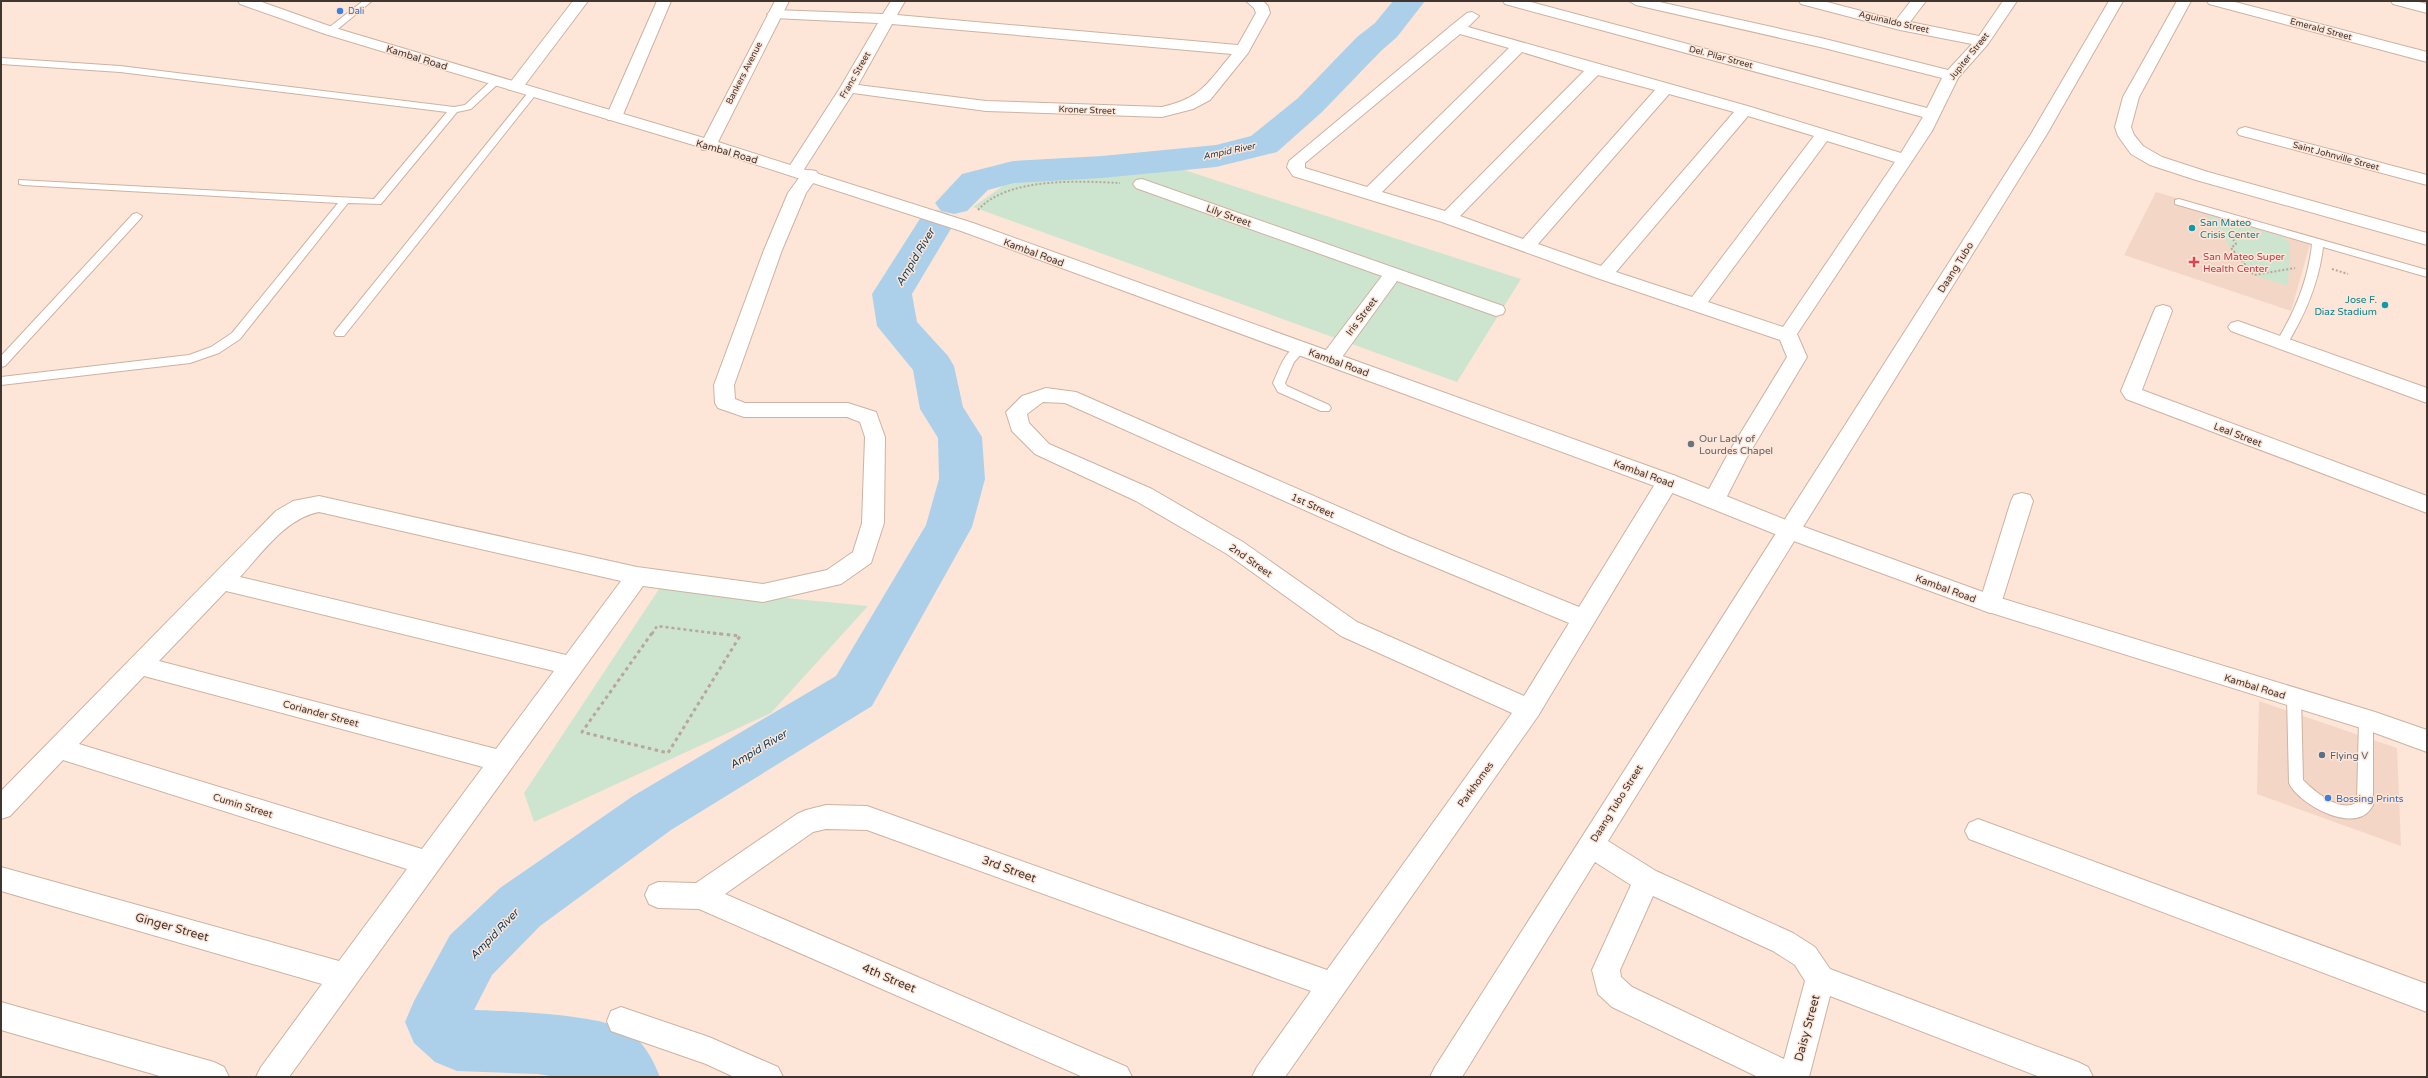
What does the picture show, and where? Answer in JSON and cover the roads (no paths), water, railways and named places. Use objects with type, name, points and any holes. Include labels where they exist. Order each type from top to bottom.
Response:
[{"type":"street","name":"Kambal Road","points":[[245,1],[330,31],[515,87],[534,91],[708,146],[802,172],[967,227],[1668,482],[1788,530],[1990,604],[2366,719],[2427,741]]},
{"type":"street","points":[[515,87],[581,1]]},
{"type":"street","points":[[614,117],[664,1]]},
{"type":"street","name":"Franc Street","points":[[638,576],[764,593],[833,578],[863,557],[873,523],[875,437],[869,417],[848,410],[744,410],[725,403],[724,385],[773,250],[797,193],[810,148],[848,88],[898,1]]},
{"type":"street","name":"Kroner Street","points":[[848,88],[986,106],[1162,112],[1187,106],[1204,97],[1243,50],[1263,13],[1261,6],[1254,1]]},
{"type":"street","name":"Del. Pilar Street","points":[[1510,1],[1932,114]]},
{"type":"street","points":[[1636,1],[1821,43],[1952,76]]},
{"type":"street","name":"Aguinaldo Street","points":[[1806,1],[1842,5],[1900,25],[1983,41]]},
{"type":"street","points":[[1900,25],[1919,1]]},
{"type":"street","name":"Jupiter Street","points":[[1786,334],[1924,131],[1952,76],[1983,41],[2010,1]]},
{"type":"street","name":"Daang Tubo","points":[[1788,530],[2039,134],[2116,1]]},
{"type":"street","points":[[2184,1],[2131,97],[2123,127],[2126,136],[2137,150],[2156,161],[2202,176],[2427,239]]},
{"type":"street","name":"Emerald Street","points":[[2214,1],[2427,57]]},
{"type":"street","points":[[2398,1],[2427,9]]},
{"type":"street","points":[[778,8],[1243,50]]},
{"type":"street","name":"Bankers Avenue","points":[[708,146],[778,8]]},
{"type":"street","points":[[1472,16],[1297,161],[1295,167],[1298,172],[1448,218],[1604,274],[1786,334],[1792,341],[1797,357],[1736,457],[1714,500]]},
{"type":"street","points":[[1457,28],[1595,69],[1745,110],[1904,159]]},
{"type":"street","points":[[1369,195],[1519,47]]},
{"type":"street","points":[[1448,218],[1595,69]]},
{"type":"street","points":[[1526,247],[1666,88]]},
{"type":"street","points":[[1604,274],[1745,110]]},
{"type":"street","name":"Saint Johnville Street","points":[[2245,132],[2427,180]]},
{"type":"street","points":[[1697,304],[1824,134]]},
{"type":"street","name":"Lily Street","points":[[1142,184],[1496,310]]},
{"type":"street","name":"Iris Street","points":[[1330,359],[1393,274]]},
{"type":"street","name":"Leal Street","points":[[2163,311],[2131,391],[2133,394],[2427,505]]},
{"type":"street","points":[[2238,327],[2427,396]]},
{"type":"street","name":"1st Street","points":[[1043,394],[1069,397],[1402,544],[1583,619]]},
{"type":"street","name":"2nd Street","points":[[1043,394],[1027,402],[1016,412],[1019,426],[1042,448],[1144,495],[1235,548],[1350,629],[1529,709]]},
{"type":"street","name":"Parkhomes","points":[[1267,1077],[1529,709],[1668,482]]},
{"type":"street","points":[[1990,604],[2022,501]]},
{"type":"street","points":[[1,808],[284,517],[301,507],[319,504],[638,576],[503,762],[343,976],[271,1077]]},
{"type":"street","name":"Daang Tubo Street","points":[[1445,1077],[1788,530]]},
{"type":"street","points":[[221,581],[573,666]]},
{"type":"street","name":"Coriander Street","points":[[139,665],[503,762]]},
{"type":"street","name":"Cumin Street","points":[[58,748],[428,863]]},
{"type":"street","name":"3rd Street","points":[[700,896],[806,822],[826,817],[867,818],[1332,985]]},
{"type":"street","points":[[1978,831],[2427,998]]},
{"type":"street","points":[[1590,844],[1647,880],[1783,942],[1805,956],[1820,979],[2078,1077]]},
{"type":"street","name":"Ginger Street","points":[[1,879],[343,976]]},
{"type":"street","points":[[1647,880],[1606,970],[1608,984],[1622,997],[1790,1077]]},
{"type":"street","name":"4th Street","points":[[658,895],[700,896],[1117,1077]]},
{"type":"street","name":"Daisy Street","points":[[1794,1077],[1820,979]]},
{"type":"street","points":[[1,1016],[214,1077]]},
{"type":"street","points":[[621,1021],[709,1050],[768,1077]]},
{"type":"lane","points":[[330,31],[368,1]]},
{"type":"lane","points":[[1,61],[120,70],[454,110],[468,107],[496,81]]},
{"type":"lane","points":[[340,333],[534,91]]},
{"type":"lane","points":[[23,182],[373,203],[380,200],[454,110]]},
{"type":"lane","points":[[1,381],[190,359],[215,350],[236,336],[344,202]]},
{"type":"lane","points":[[2179,202],[2427,274]]},
{"type":"lane","points":[[1,363],[137,216]]},
{"type":"lane","points":[[2282,342],[2297,318],[2314,274],[2318,242]]},
{"type":"lane","points":[[1301,348],[1289,360],[1279,383],[1282,389],[1325,408]]},
{"type":"lane","points":[[2294,697],[2296,783],[2318,802],[2350,813],[2360,812],[2365,805],[2366,719]]},
{"type":"waterway","name":"Ampid River","points":[[954,203],[975,182],[1013,172],[1102,167],[1216,156],[1264,144],[1310,105],[1369,44],[1386,30],[1409,1]]},
{"type":"waterway","name":"Ampid River","points":[[629,1077],[609,1055],[538,1043],[457,1040],[436,1022],[471,955],[520,907],[652,813],[854,691],[949,527],[962,479],[960,437],[942,409],[933,366],[897,326],[892,294],[936,222]]},
{"type":"place","name":"Dali","points":[[340,11]]},
{"type":"place","name":"San Mateo Crisis Center","points":[[2192,228]]},
{"type":"place","name":"San Mateo Super Health Center","points":[[2194,262]]},
{"type":"place","name":"Jose F. Diaz Stadium","points":[[2385,305]]},
{"type":"place","name":"Our Lady of Lourdes Chapel","points":[[1691,444]]},
{"type":"place","name":"Flying V","points":[[2322,755]]},
{"type":"place","name":"Bossing Prints","points":[[2328,798]]}]
